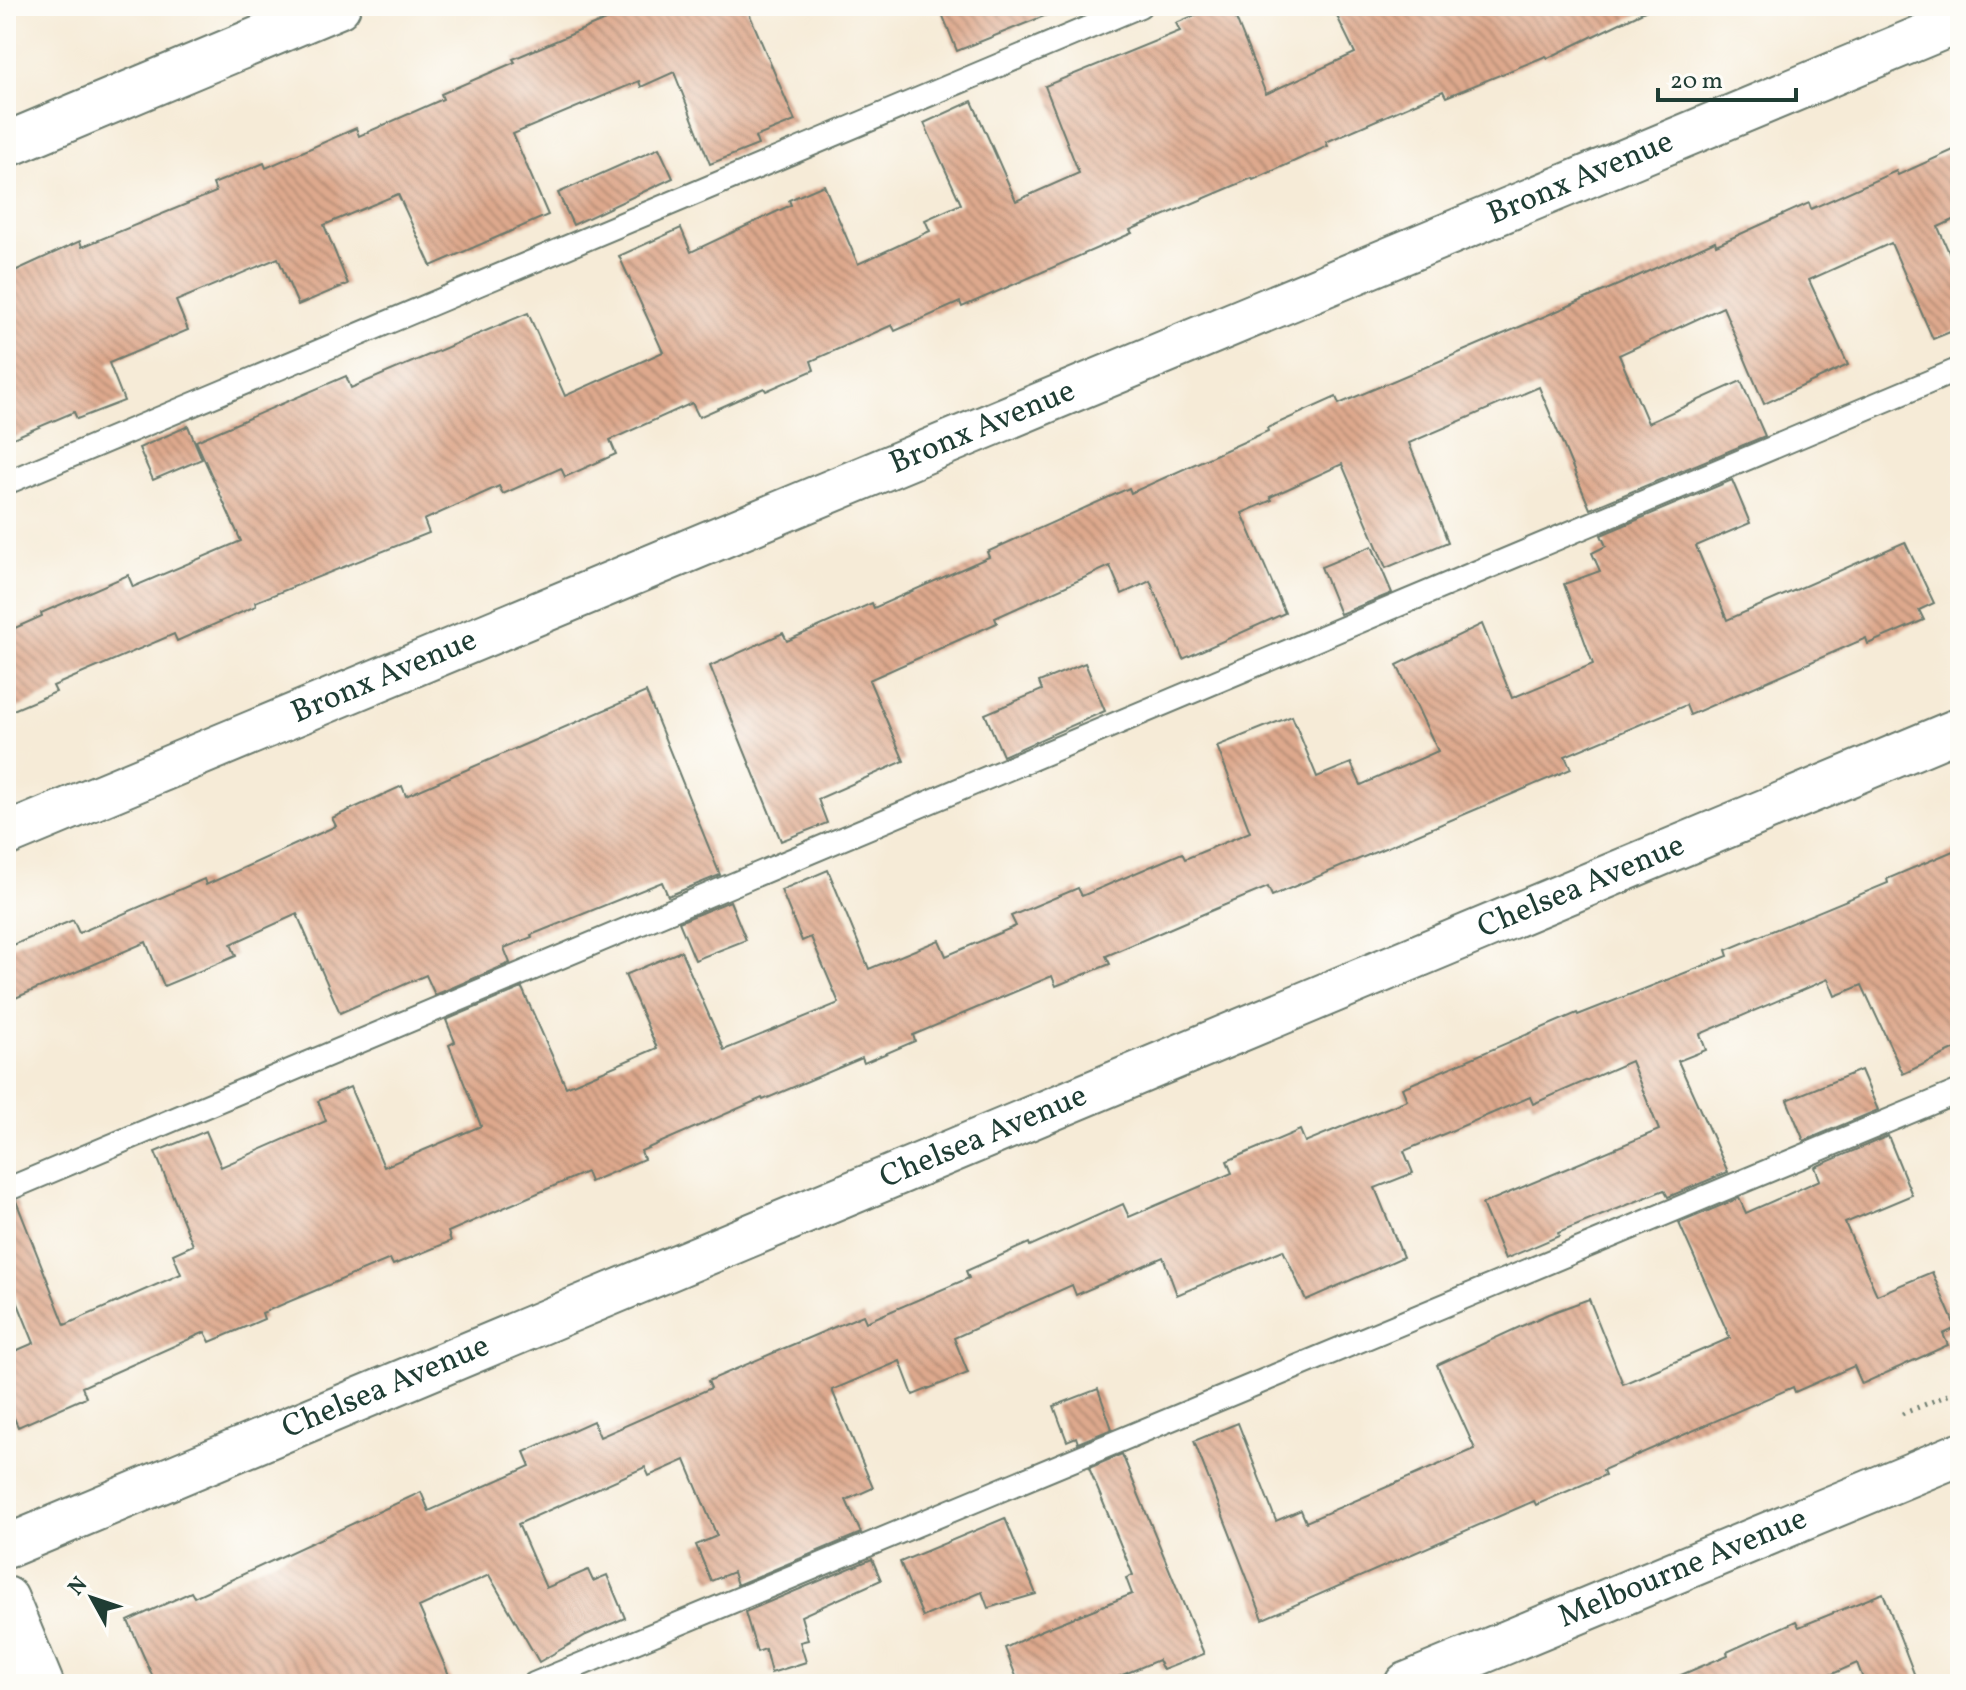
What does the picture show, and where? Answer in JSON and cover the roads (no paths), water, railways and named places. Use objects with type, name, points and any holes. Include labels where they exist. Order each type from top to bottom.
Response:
[{"type":"street","points":[[6,145],[338,6]]},
{"type":"street","name":"Bronx Avenue","points":[[6,835],[1960,21]]},
{"type":"street","name":"Chelsea Avenue","points":[[6,1547],[1960,729]]},
{"type":"street","name":"Melbourne Avenue","points":[[1406,1684],[1960,1454]]},
{"type":"street","points":[[6,1599],[41,1684]]},
{"type":"lane","points":[[6,483],[1140,6]]},
{"type":"lane","points":[[6,1190],[1960,369]]},
{"type":"lane","points":[[534,1684],[1960,1091]]}]
